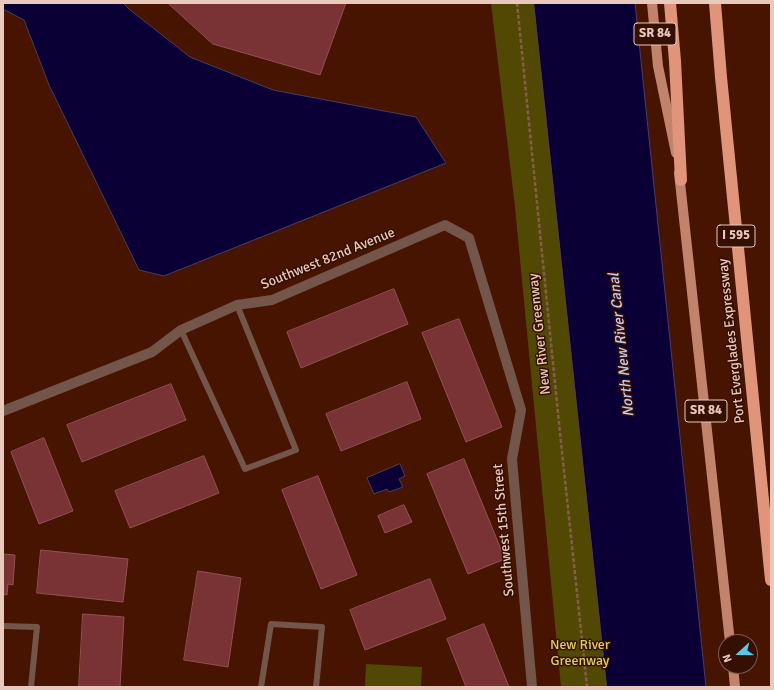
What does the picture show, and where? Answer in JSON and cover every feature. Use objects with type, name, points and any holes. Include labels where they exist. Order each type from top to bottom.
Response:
[{"type":"highway","points":[[670,3],[675,61],[681,180]]},
{"type":"highway","name":"Port Everglades Expressway","points":[[715,3],[723,100],[771,580]]},
{"type":"main road","name":"SR 84","points":[[652,3],[658,66],[681,180],[729,634]]},
{"type":"main road","points":[[734,674],[735,687]]},
{"type":"street","name":"Southwest 82nd Avenue","points":[[3,411],[152,352],[181,330],[237,305],[272,300],[445,225]]},
{"type":"street","name":"Southwest 15th Street","points":[[445,225],[469,238],[521,410],[512,459],[532,687]]},
{"type":"lane","points":[[181,330],[245,469],[296,450],[237,305]]},
{"type":"lane","points":[[261,687],[271,624],[322,627],[316,687]]},
{"type":"lane","points":[[3,626],[37,627],[31,687]]},
{"type":"path","name":"New River Greenway","points":[[517,3],[587,687]]},
{"type":"green space","name":"New River Greenway","points":[[491,3],[534,3],[607,687],[561,687],[515,207]]},
{"type":"green space","points":[[366,664],[422,667],[421,687],[365,687]]},
{"type":"water","points":[[3,3],[123,3],[190,57],[273,90],[416,117],[446,163],[164,276],[139,270],[49,85],[24,20],[5,10],[3,11]]},
{"type":"water","name":"North New River Canal","points":[[534,3],[635,3],[706,687],[607,687]]},
{"type":"water","points":[[400,464],[405,476],[399,479],[403,487],[389,492],[387,489],[374,494],[367,478]]},
{"type":"building","points":[[168,3],[346,3],[320,75],[213,44]]},
{"type":"building","points":[[394,289],[408,324],[301,368],[287,332]]},
{"type":"building","points":[[459,319],[502,427],[466,442],[422,333]]},
{"type":"building","points":[[407,382],[421,419],[341,451],[326,414]]},
{"type":"building","points":[[171,384],[186,420],[82,462],[67,425]]},
{"type":"building","points":[[44,438],[73,511],[39,524],[11,452]]},
{"type":"building","points":[[204,456],[219,493],[130,528],[115,491]]},
{"type":"building","points":[[464,459],[505,559],[468,574],[427,474]]},
{"type":"building","points":[[318,476],[357,575],[321,589],[282,490]]},
{"type":"building","points":[[404,505],[412,522],[385,533],[378,516]]},
{"type":"building","points":[[41,550],[128,559],[123,602],[37,593]]},
{"type":"building","points":[[3,554],[15,555],[13,585],[8,584],[7,595],[3,594]]},
{"type":"building","points":[[198,571],[241,578],[228,667],[184,660]]},
{"type":"building","points":[[430,579],[446,619],[365,650],[350,610]]},
{"type":"building","points":[[83,614],[124,617],[120,687],[79,687]]},
{"type":"building","points":[[484,624],[509,687],[466,687],[447,639]]}]
